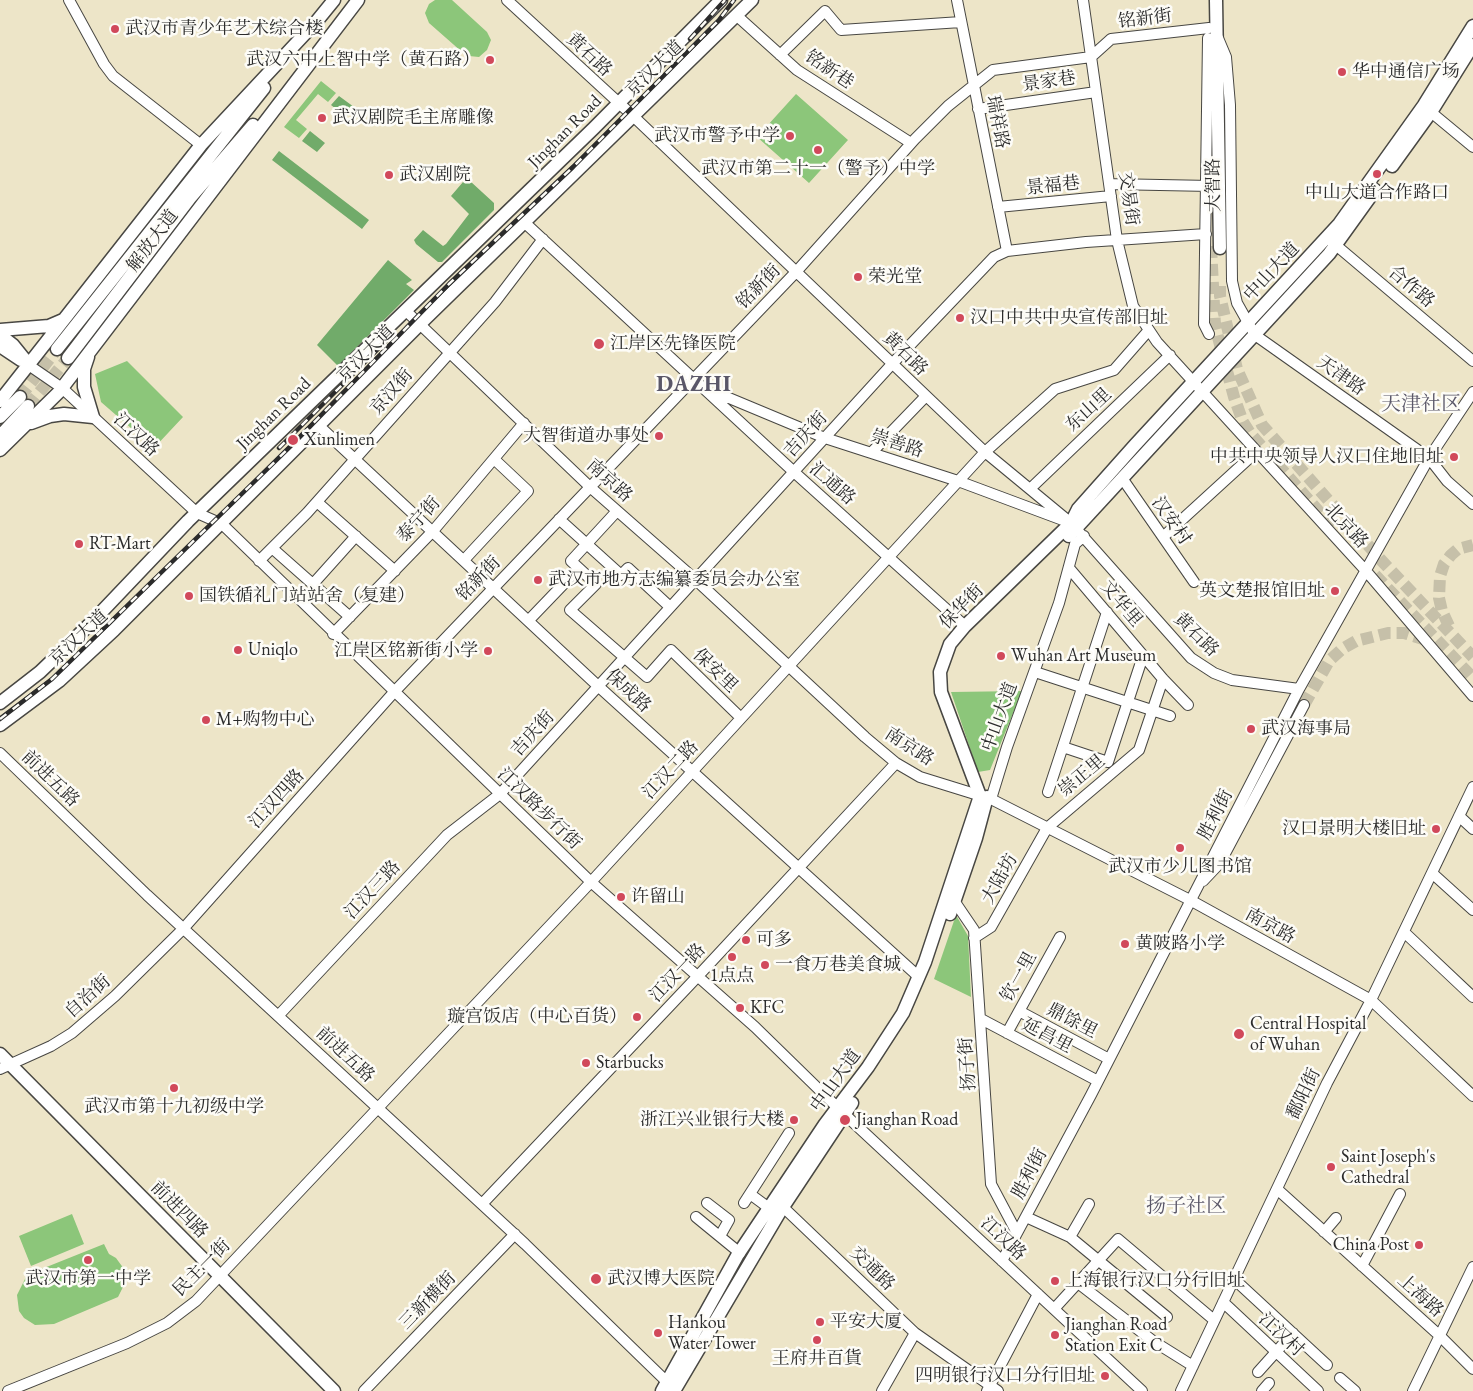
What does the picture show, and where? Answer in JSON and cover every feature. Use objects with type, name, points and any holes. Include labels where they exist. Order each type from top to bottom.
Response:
[{"type":"main road","name":"解放大道","points":[[57,349],[334,0]]},
{"type":"main road","name":"解放大道","points":[[0,450],[62,388],[358,0]]},
{"type":"main road","name":"Jinghan Road","points":[[0,703],[47,665],[197,513],[618,104],[721,0]]},
{"type":"main road","name":"京汉大道","points":[[0,725],[59,681],[222,524],[420,324],[632,115],[752,0]]},
{"type":"main road","name":"大智路","points":[[1207,0],[1211,33],[1212,243]]},
{"type":"main road","name":"大智路","points":[[1212,243],[1209,186],[1211,33],[1216,0]]},
{"type":"main road","name":"解放大道","points":[[0,401],[30,366],[65,318],[201,145],[316,22]]},
{"type":"main road","name":"中山大道","points":[[1427,109],[1473,26]]},
{"type":"main road","name":"解放大道","points":[[68,358],[190,198],[324,44]]},
{"type":"main road","name":"中山大道","points":[[1077,529],[1255,335],[1332,241],[1377,174],[1473,46]]},
{"type":"main road","name":"中山大道","points":[[1077,529],[1078,509],[1193,380],[1332,241]]},
{"type":"main road","points":[[0,330],[49,326],[65,318]]},
{"type":"main road","points":[[0,335],[13,345],[30,366]]},
{"type":"main road","points":[[0,346],[30,366]]},
{"type":"main road","points":[[26,425],[50,416],[64,414],[93,417],[84,387],[84,369],[90,352]]},
{"type":"main road","points":[[0,417],[24,402],[0,436]]},
{"type":"main road","name":"保华街","points":[[986,798],[941,692],[940,672],[945,654],[950,644],[965,626],[1077,529]]},
{"type":"main road","name":"保华街","points":[[986,798],[947,691],[946,672],[957,644],[1077,529]]},
{"type":"main road","name":"中山大道","points":[[668,1388],[740,1253],[769,1208],[911,1015],[986,798]]},
{"type":"main road","name":"中山大道","points":[[668,1388],[903,1013],[950,902]]},
{"type":"main road","name":"前进四路","points":[[0,1054],[4,1067],[219,1275],[334,1391]]},
{"type":"street","points":[[68,0],[104,64],[113,76],[201,145]]},
{"type":"street","name":"黄石路","points":[[507,0],[632,115],[985,452],[1031,488],[1077,529],[1185,652],[1214,673],[1232,680],[1300,689]]},
{"type":"street","name":"瑞祥路","points":[[957,0],[1006,251]]},
{"type":"street","name":"交易街","points":[[1083,0],[1117,240],[1133,306],[1148,330],[1193,380]]},
{"type":"street","points":[[780,55],[825,11],[841,30],[961,22]]},
{"type":"street","name":"铭新巷","points":[[736,15],[796,70],[911,143]]},
{"type":"street","name":"铭新街","points":[[395,690],[796,272],[911,143],[948,106],[993,70],[1091,57],[1111,39],[1211,33]]},
{"type":"street","name":"大智路","points":[[1211,33],[1226,57],[1230,105],[1232,281],[1237,303],[1255,335]]},
{"type":"street","name":"景家巷","points":[[978,109],[1096,92]]},
{"type":"street","points":[[1427,109],[1473,147]]},
{"type":"street","points":[[1109,184],[1209,186]]},
{"type":"street","name":"景福巷","points":[[998,207],[1111,196]]},
{"type":"street","name":"汇通路","points":[[524,222],[794,472],[965,626]]},
{"type":"street","name":"京汉街","points":[[259,561],[317,502],[449,351],[495,302],[543,239]]},
{"type":"street","points":[[1006,251],[1117,240],[1212,243]]},
{"type":"street","name":"合作路","points":[[1332,241],[1473,362]]},
{"type":"street","name":"大智路","points":[[1209,334],[1204,324],[1212,243]]},
{"type":"street","name":"吉庆街","points":[[500,794],[892,364],[994,257],[1006,251]]},
{"type":"street","name":"南京路","points":[[406,311],[590,487],[696,580],[896,763],[920,777],[986,798],[1047,828],[1190,900],[1371,1000],[1473,1096]]},
{"type":"street","name":"江汉二路","points":[[377,1107],[591,882],[985,452],[1055,389],[1114,370],[1148,330]]},
{"type":"street","name":"天津路","points":[[1255,335],[1429,458],[1447,481],[1473,504]]},
{"type":"street","name":"东山里","points":[[1031,488],[1170,356]]},
{"type":"street","name":"江汉路","points":[[30,366],[62,388],[197,513],[222,524]]},
{"type":"street","name":"北京路","points":[[1193,380],[1202,394],[1366,571],[1473,696]]},
{"type":"street","name":"胜利街","points":[[1002,1260],[1098,1081],[1300,689],[1429,458],[1473,392]]},
{"type":"street","name":"崇善路","points":[[713,396],[729,398],[825,438],[958,481],[1077,529]]},
{"type":"street","points":[[872,453],[926,396]]},
{"type":"street","name":"泰宁街","points":[[334,634],[433,531],[524,424]]},
{"type":"street","name":"保成路","points":[[318,425],[598,686],[918,977]]},
{"type":"street","points":[[1163,537],[1256,452]]},
{"type":"street","points":[[464,560],[528,491],[494,459]]},
{"type":"street","name":"汉安村","points":[[1122,478],[1194,582]]},
{"type":"street","points":[[317,502],[395,571]]},
{"type":"street","points":[[618,511],[571,561],[596,584],[570,610],[624,659]]},
{"type":"street","points":[[559,519],[621,575],[628,568],[670,607]]},
{"type":"street","name":"江汉路步行街","points":[[222,524],[591,882],[755,1027],[841,1111]]},
{"type":"street","name":"中山大道","points":[[986,798],[1059,603],[1075,544],[1077,529]]},
{"type":"street","points":[[313,584],[356,536]]},
{"type":"street","points":[[272,548],[350,617]]},
{"type":"street","points":[[529,620],[578,568]]},
{"type":"street","name":"文华里","points":[[1069,568],[1143,656],[1188,705]]},
{"type":"street","points":[[1048,792],[1107,612]]},
{"type":"street","name":"保安里","points":[[624,659],[647,677],[671,650],[741,718]]},
{"type":"street","points":[[1063,747],[1108,762],[1143,656]]},
{"type":"street","points":[[1036,672],[1170,716]]},
{"type":"street","points":[[1152,710],[1163,679]]},
{"type":"street","name":"江汉四路","points":[[183,929],[395,690]]},
{"type":"street","points":[[1199,885],[1220,863],[1304,705]]},
{"type":"street","name":"崇正里","points":[[1047,828],[1139,750],[1152,710]]},
{"type":"street","name":"前进五路","points":[[0,753],[183,929],[515,1234],[668,1388]]},
{"type":"street","name":"江汉一路","points":[[482,1204],[896,763]]},
{"type":"street","name":"鄱阳街","points":[[1181,1391],[1327,1083],[1371,1000],[1473,787]]},
{"type":"street","name":"江汉三路","points":[[278,1016],[446,835],[500,794]]},
{"type":"street","points":[[1459,816],[1473,829]]},
{"type":"street","name":"大陆坊","points":[[974,938],[991,927],[1047,828]]},
{"type":"street","points":[[1432,873],[1473,910]]},
{"type":"street","name":"扬子街","points":[[950,902],[974,930],[992,1184],[1017,1233]]},
{"type":"street","name":"自治街","points":[[4,1067],[72,1033],[115,996],[183,929]]},
{"type":"street","points":[[1404,932],[1473,997]]},
{"type":"street","name":"钦一里","points":[[1007,1032],[1060,936]]},
{"type":"street","name":"鼎馀里","points":[[1019,1011],[1109,1059]]},
{"type":"street","name":"延昌里","points":[[981,1019],[1098,1081]]},
{"type":"street","name":"民主一街","points":[[8,1391],[127,1343],[167,1323],[196,1301],[377,1107]]},
{"type":"street","name":"江汉路","points":[[841,1111],[1142,1391]]},
{"type":"street","points":[[744,1203],[789,1133]]},
{"type":"street","name":"上海路","points":[[1276,1189],[1440,1336],[1473,1369]]},
{"type":"street","points":[[750,1194],[769,1208]]},
{"type":"street","points":[[1362,1266],[1400,1194]]},
{"type":"street","points":[[707,1203],[730,1220],[720,1236]]},
{"type":"street","points":[[1070,1237],[1089,1204]]},
{"type":"street","name":"交通路","points":[[783,1207],[915,1334],[992,1389]]},
{"type":"street","points":[[696,1217],[740,1253]]},
{"type":"street","points":[[1026,1217],[1070,1237],[1167,1317]]},
{"type":"street","points":[[1324,1232],[1336,1218]]},
{"type":"street","name":"三新横街","points":[[364,1391],[515,1234]]},
{"type":"street","points":[[1054,1309],[1118,1238],[1214,1320]]},
{"type":"street","points":[[1414,1391],[1473,1267]]},
{"type":"street","points":[[1234,1279],[1327,1365]]},
{"type":"street","points":[[1078,1283],[1153,1341],[1193,1366]]},
{"type":"street","points":[[992,1389],[1038,1294]]},
{"type":"street","name":"江汉村","points":[[1223,1302],[1318,1391]]},
{"type":"street","points":[[1258,1372],[1292,1333]]},
{"type":"street","points":[[882,1391],[915,1334]]},
{"type":"street","points":[[1340,1378],[1355,1391]]},
{"type":"green space","points":[[435,0],[452,0],[487,32],[491,40],[487,50],[479,57],[469,56],[462,52],[429,23],[425,13],[429,4]]},
{"type":"green space","points":[[321,81],[336,93],[328,102],[318,94],[296,120],[307,129],[299,138],[284,127]]},
{"type":"green space","points":[[796,94],[848,140],[809,183],[757,137]]},
{"type":"green space","points":[[339,96],[354,107],[346,117],[331,105]]},
{"type":"green space","points":[[310,131],[325,143],[317,152],[302,141]]},
{"type":"green space","points":[[279,151],[369,220],[362,229],[272,160]]},
{"type":"green space","points":[[470,181],[494,203],[494,210],[442,262],[438,262],[416,244],[414,240],[423,230],[443,246],[446,244],[469,214],[451,196],[463,182]]},
{"type":"green space","points":[[388,260],[412,280],[406,284],[414,290],[338,366],[317,345]]},
{"type":"green space","points":[[127,361],[183,417],[154,448],[101,402],[95,374]]},
{"type":"green space","points":[[1022,691],[990,770],[978,772],[951,692]]},
{"type":"green space","points":[[956,915],[968,936],[971,997],[934,979]]},
{"type":"green space","points":[[72,1214],[84,1244],[31,1266],[19,1236]]},
{"type":"green space","points":[[104,1244],[109,1254],[116,1258],[124,1269],[125,1283],[118,1297],[54,1324],[35,1325],[24,1318],[19,1311],[17,1295],[26,1277]]},
{"type":"tunnel","points":[[1211,246],[1215,326],[1234,397],[1243,422],[1250,433],[1335,530]]},
{"type":"tunnel","points":[[1220,286],[1220,296],[1237,369],[1262,425],[1381,560],[1473,657]]},
{"type":"tunnel","points":[[20,397],[57,349]]},
{"type":"tunnel","points":[[28,406],[68,358]]},
{"type":"tunnel","points":[[1449,626],[1442,611],[1439,598],[1440,576],[1444,564],[1451,555],[1458,549],[1473,545]]},
{"type":"tunnel","points":[[1375,575],[1473,678]]},
{"type":"tunnel","points":[[1304,705],[1329,661],[1342,649],[1356,641],[1388,633],[1404,633],[1429,641]]},
{"type":"railway","points":[[690,39],[725,0]]},
{"type":"railway","points":[[0,719],[52,679],[295,442],[449,284],[573,167],[719,20],[734,0]]},
{"type":"railway","points":[[279,448],[392,335]]},
{"type":"place","name":"武汉市青少年艺术综合楼","points":[[115,29]]},
{"type":"place","name":"武汉六中上智中学（黄石路）","points":[[490,60]]},
{"type":"place","name":"华中通信广场","points":[[1342,72]]},
{"type":"place","name":"武汉剧院毛主席雕像","points":[[322,118]]},
{"type":"place","name":"武汉市警予中学","points":[[790,136]]},
{"type":"place","name":"武汉市第二十一（警予）中学","points":[[818,150]]},
{"type":"place","name":"中山大道合作路口","points":[[1377,174]]},
{"type":"place","name":"武汉剧院","points":[[389,175]]},
{"type":"place","name":"荣光堂","points":[[858,277]]},
{"type":"place","name":"汉口中共中央宣传部旧址","points":[[960,318]]},
{"type":"place","name":"江岸区先锋医院","points":[[599,344]]},
{"type":"place","name":"大智街道办事处","points":[[659,436]]},
{"type":"place","name":"Xunlimen","points":[[293,440]]},
{"type":"place","name":"中共中央领导人汉口住地旧址","points":[[1454,457]]},
{"type":"place","name":"RT-Mart","points":[[79,544]]},
{"type":"place","name":"武汉市地方志编纂委员会办公室","points":[[538,580]]},
{"type":"place","name":"英文楚报馆旧址","points":[[1335,591]]},
{"type":"place","name":"国铁循礼门站站舍（复建）","points":[[189,596]]},
{"type":"place","name":"Uniqlo","points":[[238,650]]},
{"type":"place","name":"江岸区铭新街小学","points":[[488,651]]},
{"type":"place","name":"Wuhan Art Museum","points":[[1001,656]]},
{"type":"place","name":"M+购物中心","points":[[206,720]]},
{"type":"place","name":"武汉海事局","points":[[1251,729]]},
{"type":"place","name":"汉口景明大楼旧址","points":[[1436,829]]},
{"type":"place","name":"武汉市少儿图书馆","points":[[1180,848]]},
{"type":"place","name":"许留山","points":[[621,897]]},
{"type":"place","name":"可多","points":[[746,940]]},
{"type":"place","name":"黄陂路小学","points":[[1125,944]]},
{"type":"place","name":"1点点","points":[[732,957]]},
{"type":"place","name":"一食万巷美食城","points":[[765,965]]},
{"type":"place","name":"KFC","points":[[740,1008]]},
{"type":"place","name":"璇宫饭店（中心百货）","points":[[637,1017]]},
{"type":"place","name":"Central Hospital of Wuhan","points":[[1239,1034]]},
{"type":"place","name":"Starbucks","points":[[586,1063]]},
{"type":"place","name":"武汉市第十九初级中学","points":[[174,1088]]},
{"type":"place","name":"浙江兴业银行大楼","points":[[794,1120]]},
{"type":"place","name":"Jianghan Road","points":[[845,1120]]},
{"type":"place","name":"Saint Joseph's Cathedral","points":[[1331,1167]]},
{"type":"place","name":"China Post","points":[[1419,1245]]},
{"type":"place","name":"武汉市第一中学","points":[[88,1260]]},
{"type":"place","name":"武汉博大医院","points":[[596,1279]]},
{"type":"place","name":"上海银行汉口分行旧址","points":[[1055,1281]]},
{"type":"place","name":"平安大厦","points":[[820,1322]]},
{"type":"place","name":"Hankou Water Tower","points":[[658,1333]]},
{"type":"place","name":"Jianghan Road Station Exit C","points":[[1055,1335]]},
{"type":"place","name":"王府井百貨","points":[[817,1340]]},
{"type":"place","name":"四明银行汉口分行旧址","points":[[1105,1376]]},
{"type":"district","name":"DAZHI","points":[[694,385]]},
{"type":"district","name":"天津社区","points":[[1421,405]]},
{"type":"district","name":"扬子社区","points":[[1186,1207]]}]
